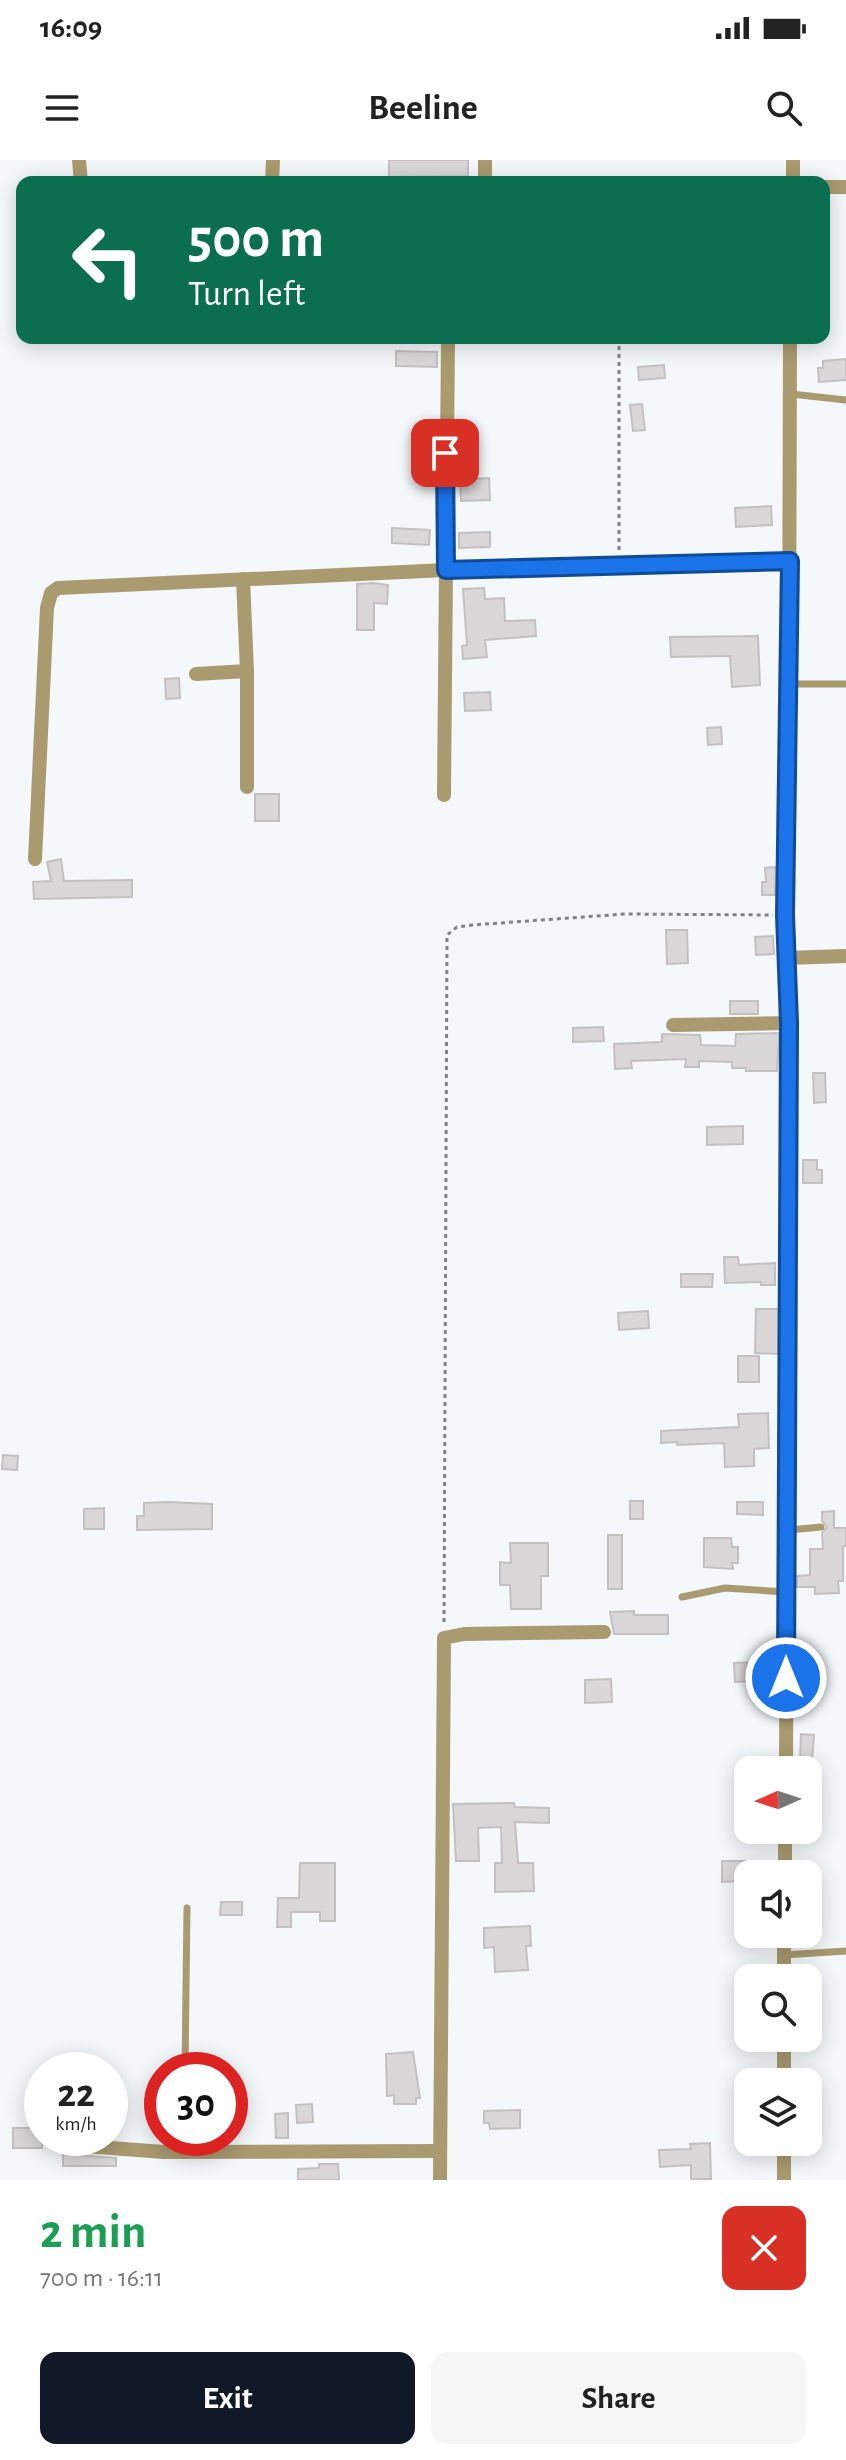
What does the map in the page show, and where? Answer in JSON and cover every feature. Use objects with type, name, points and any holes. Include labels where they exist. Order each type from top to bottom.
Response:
[{"type":"street","points":[[444,795],[448,344]]},
{"type":"street","points":[[786,1756],[789,1023],[785,915],[790,344]]},
{"type":"street","points":[[35,859],[47,608],[51,593],[58,588],[446,570],[790,561]]},
{"type":"street","points":[[243,579],[247,787]]},
{"type":"street","points":[[196,674],[247,671]]},
{"type":"street","points":[[786,958],[846,956]]},
{"type":"street","points":[[673,1025],[789,1023]]},
{"type":"street","points":[[440,2180],[444,1638],[464,1634],[604,1632]]},
{"type":"street","points":[[784,1948],[784,1964]]},
{"type":"street","points":[[128,2147],[438,2151]]},
{"type":"street","points":[[784,2156],[784,2180]]},
{"type":"lane","points":[[789,394],[846,400]]},
{"type":"lane","points":[[789,684],[846,684]]},
{"type":"lane","points":[[789,1530],[821,1527]]},
{"type":"lane","points":[[682,1597],[725,1588],[786,1592]]},
{"type":"lane","points":[[185,2052],[187,1908]]},
{"type":"lane","points":[[784,1955],[846,1951]]},
{"type":"path","points":[[619,344],[619,565]]},
{"type":"path","points":[[444,1638],[447,935],[457,927],[472,925],[625,914],[785,915]]},
{"type":"building","points":[[389,160],[468,160],[468,176],[389,176]]},
{"type":"building","points":[[396,351],[437,352],[437,367],[396,366]]},
{"type":"building","points":[[846,359],[846,380],[819,382],[818,368],[823,368],[823,361]]},
{"type":"building","points":[[664,365],[665,378],[639,380],[638,367]]},
{"type":"building","points":[[642,404],[645,430],[633,431],[630,405]]},
{"type":"building","points":[[489,478],[490,500],[461,501],[460,480]]},
{"type":"building","points":[[771,506],[772,525],[736,527],[735,508]]},
{"type":"building","points":[[392,528],[430,530],[429,545],[392,543]]},
{"type":"building","points":[[490,532],[490,547],[459,548],[459,533]]},
{"type":"building","points":[[357,584],[388,585],[387,604],[374,603],[374,630],[357,630]]},
{"type":"building","points":[[484,588],[485,599],[504,598],[505,621],[535,620],[536,636],[485,640],[487,657],[463,659],[462,646],[467,645],[463,589]]},
{"type":"building","points":[[758,636],[760,685],[732,687],[730,656],[671,657],[670,637]]},
{"type":"building","points":[[179,678],[180,698],[166,699],[165,679]]},
{"type":"building","points":[[490,692],[491,710],[465,711],[464,693]]},
{"type":"building","points":[[721,727],[722,744],[708,745],[707,728]]},
{"type":"building","points":[[255,794],[279,794],[279,821],[255,821]]},
{"type":"building","points":[[61,859],[64,881],[132,880],[132,897],[34,899],[33,882],[51,881],[47,862]]},
{"type":"building","points":[[776,867],[775,895],[762,895],[762,882],[766,882],[765,868]]},
{"type":"building","points":[[666,930],[687,930],[688,963],[667,964]]},
{"type":"building","points":[[773,936],[774,954],[756,955],[755,937]]},
{"type":"building","points":[[730,1001],[758,1001],[758,1014],[730,1014]]},
{"type":"building","points":[[603,1027],[604,1041],[573,1042],[573,1028]]},
{"type":"building","points":[[779,1033],[777,1071],[746,1071],[746,1068],[732,1068],[732,1062],[699,1061],[699,1067],[685,1067],[686,1059],[631,1061],[632,1068],[615,1069],[614,1044],[662,1042],[662,1034],[700,1035],[701,1045],[735,1046],[736,1034]]},
{"type":"building","points":[[813,1073],[825,1073],[826,1102],[814,1103]]},
{"type":"building","points":[[743,1126],[743,1144],[707,1145],[707,1127]]},
{"type":"building","points":[[803,1160],[817,1160],[817,1170],[822,1170],[822,1183],[803,1183]]},
{"type":"building","points":[[724,1257],[738,1257],[739,1265],[775,1263],[775,1285],[761,1285],[761,1282],[725,1283]]},
{"type":"building","points":[[681,1274],[713,1274],[712,1287],[681,1287]]},
{"type":"building","points":[[756,1309],[778,1309],[778,1354],[755,1353]]},
{"type":"building","points":[[648,1311],[649,1328],[619,1330],[618,1313]]},
{"type":"building","points":[[738,1356],[759,1356],[759,1382],[738,1382]]},
{"type":"building","points":[[768,1413],[769,1448],[754,1449],[754,1466],[725,1467],[724,1443],[661,1443],[661,1431],[739,1427],[738,1414]]},
{"type":"building","points":[[3,1455],[18,1456],[17,1470],[2,1469]]},
{"type":"building","points":[[630,1501],[643,1501],[643,1519],[630,1519]]},
{"type":"building","points":[[737,1502],[763,1502],[763,1515],[737,1514]]},
{"type":"building","points":[[144,1503],[212,1504],[212,1529],[137,1530],[137,1516],[144,1516]]},
{"type":"building","points":[[104,1508],[104,1529],[84,1529],[84,1509]]},
{"type":"building","points":[[834,1511],[834,1528],[846,1528],[843,1581],[838,1581],[839,1593],[815,1594],[815,1587],[797,1587],[797,1576],[810,1575],[810,1549],[823,1549],[822,1533],[827,1527],[822,1521],[822,1512]]},
{"type":"building","points":[[608,1535],[622,1535],[622,1589],[608,1589]]},
{"type":"building","points":[[704,1538],[731,1538],[732,1547],[738,1547],[738,1563],[732,1563],[733,1569],[704,1567]]},
{"type":"building","points":[[510,1543],[548,1543],[548,1576],[541,1576],[541,1609],[511,1609],[510,1585],[500,1585],[500,1562],[511,1563]]},
{"type":"building","points":[[634,1611],[634,1615],[668,1615],[668,1634],[614,1634],[610,1612]]},
{"type":"building","points":[[758,1662],[759,1681],[735,1682],[734,1663]]},
{"type":"building","points":[[611,1679],[612,1702],[585,1703],[585,1680]]},
{"type":"building","points":[[801,1734],[814,1735],[812,1756],[800,1756]]},
{"type":"building","points":[[514,1803],[515,1807],[549,1808],[549,1823],[515,1822],[518,1863],[533,1863],[534,1891],[495,1892],[495,1863],[502,1863],[501,1827],[478,1828],[479,1861],[456,1861],[453,1804]]},
{"type":"building","points":[[722,1861],[734,1861],[734,1881],[722,1882]]},
{"type":"building","points":[[300,1863],[335,1863],[335,1921],[320,1921],[320,1912],[291,1912],[291,1927],[277,1927],[278,1898],[299,1898]]},
{"type":"building","points":[[221,1902],[242,1902],[242,1915],[220,1915]]},
{"type":"building","points":[[530,1926],[531,1946],[526,1946],[528,1970],[495,1972],[494,1947],[484,1948],[484,1928]]},
{"type":"building","points":[[413,2052],[420,2098],[416,2098],[416,2104],[394,2104],[394,2095],[387,2096],[386,2054]]},
{"type":"building","points":[[312,2104],[313,2122],[297,2123],[296,2105]]},
{"type":"building","points":[[520,2110],[520,2128],[490,2129],[489,2123],[484,2123],[484,2111]]},
{"type":"building","points":[[288,2113],[288,2138],[276,2138],[275,2114]]},
{"type":"building","points":[[13,2128],[24,2128],[24,2148],[13,2148]]},
{"type":"building","points":[[710,2143],[711,2179],[691,2179],[691,2165],[660,2167],[659,2150],[691,2149],[690,2144]]},
{"type":"building","points":[[63,2156],[116,2158],[116,2166],[63,2166]]},
{"type":"building","points":[[319,2164],[338,2164],[339,2180],[298,2180],[298,2169],[319,2168]]},
{"type":"route","points":[[445,453],[446,570],[790,561],[785,915],[789,1023],[786,1678]]}]
